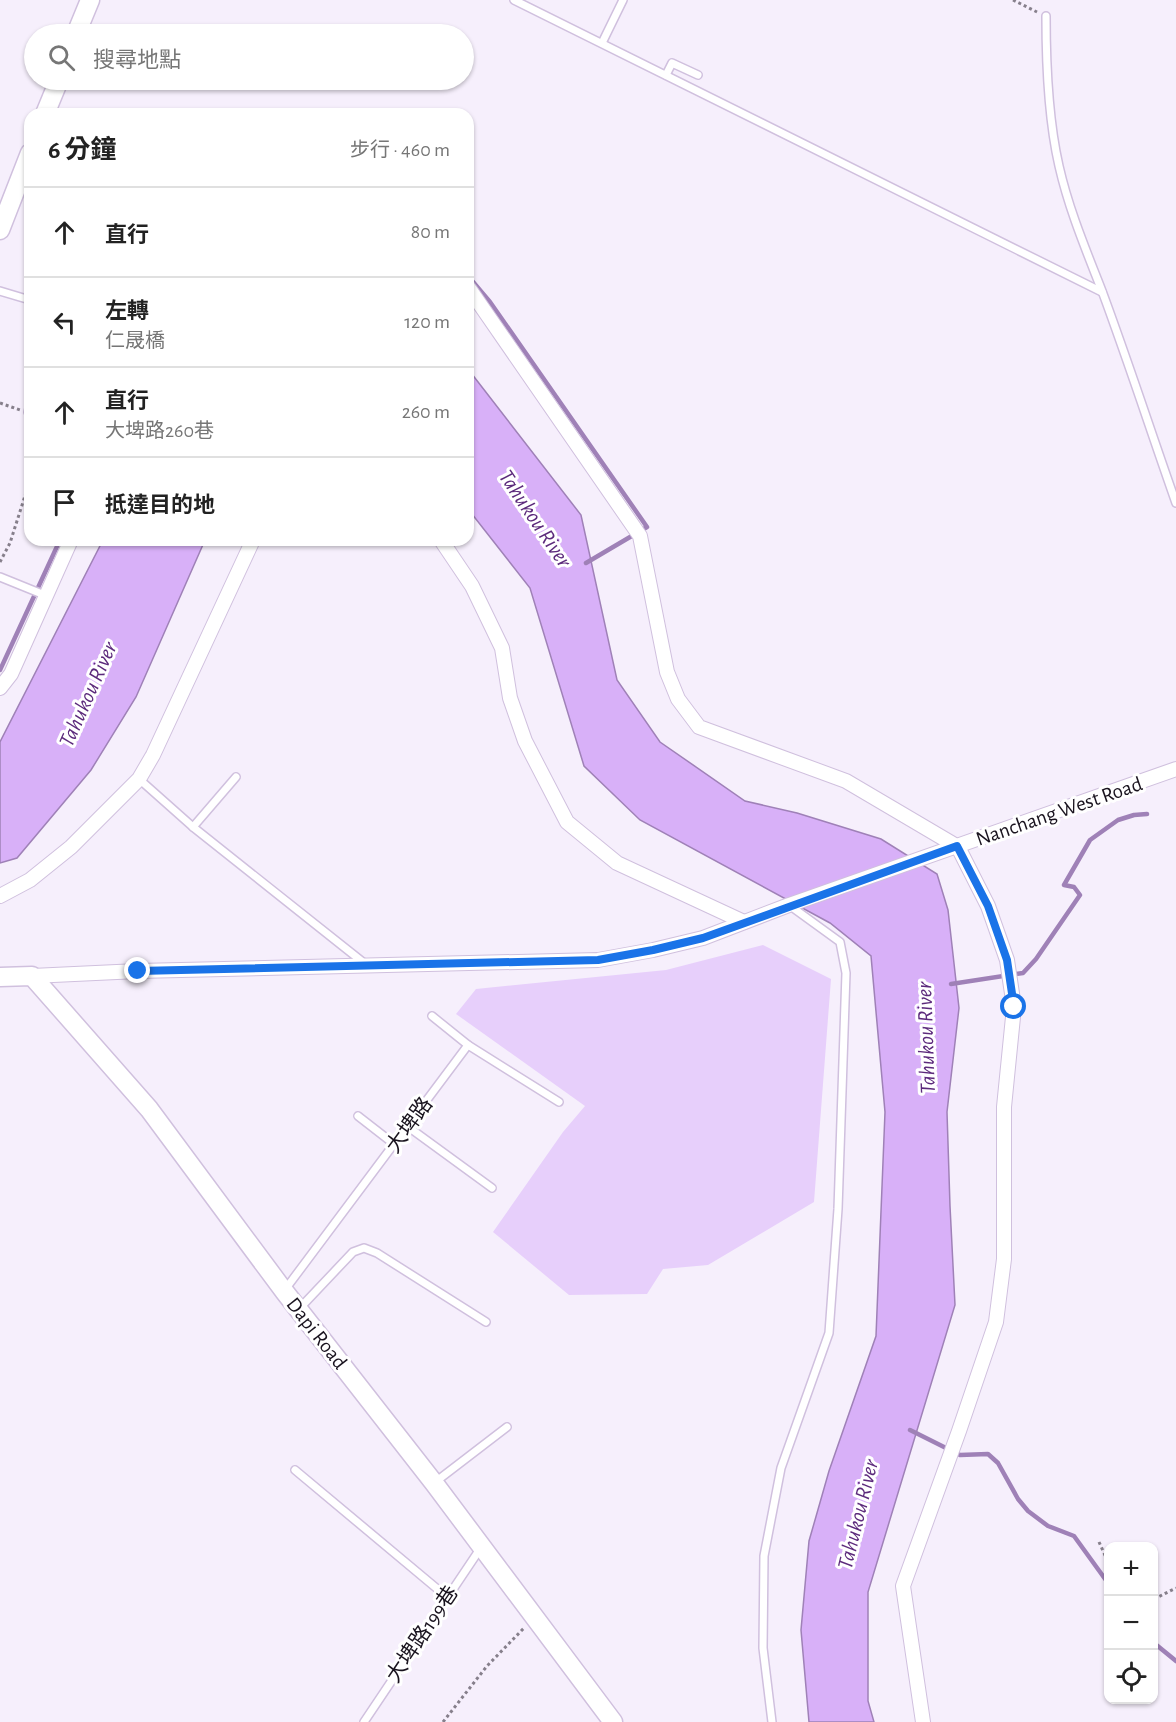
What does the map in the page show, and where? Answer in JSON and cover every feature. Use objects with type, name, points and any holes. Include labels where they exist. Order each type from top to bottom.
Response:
[{"type":"main road","points":[[80,24],[90,0]]},
{"type":"main road","points":[[47,108],[55,90]]},
{"type":"main road","points":[[0,230],[24,168]]},
{"type":"main road","points":[[0,977],[32,976]]},
{"type":"main road","name":"Dapi Road","points":[[32,976],[149,1108],[298,1309],[434,1483],[613,1722]]},
{"type":"street","points":[[474,296],[640,536],[667,672],[678,699],[699,727],[846,781],[957,846],[988,906],[1007,960],[1014,1007],[1004,1107],[1004,1259],[996,1322],[903,1586],[923,1722]]},
{"type":"street","points":[[0,687],[11,674],[68,546]]},
{"type":"street","points":[[0,896],[30,880],[71,847],[139,779],[153,755],[250,546]]},
{"type":"street","points":[[445,546],[472,586],[502,648],[510,698],[525,741],[567,822],[617,863],[744,922]]},
{"type":"street","name":"Nanchang West Road","points":[[32,976],[138,971],[598,960],[703,938],[789,905],[1176,769]]},
{"type":"lane","points":[[514,0],[1102,292]]},
{"type":"lane","points":[[602,43],[623,0]]},
{"type":"lane","points":[[1046,16],[1046,50],[1053,128],[1059,165],[1071,212],[1102,292],[1176,503]]},
{"type":"lane","points":[[666,75],[672,63],[698,75]]},
{"type":"lane","points":[[0,291],[24,298]]},
{"type":"lane","points":[[0,577],[47,596]]},
{"type":"lane","points":[[193,827],[236,777]]},
{"type":"lane","points":[[139,779],[193,827],[368,967]]},
{"type":"lane","points":[[772,1722],[763,1648],[764,1556],[782,1468],[829,1333],[838,1209],[846,973],[840,942],[789,905]]},
{"type":"lane","points":[[432,1016],[468,1045],[559,1102]]},
{"type":"lane","name":"大埤路","points":[[285,1291],[468,1045]]},
{"type":"lane","points":[[358,1116],[394,1144]]},
{"type":"lane","points":[[408,1126],[492,1188]]},
{"type":"lane","points":[[298,1309],[353,1252],[364,1248],[376,1253],[486,1322]]},
{"type":"lane","points":[[434,1483],[507,1427]]},
{"type":"lane","points":[[295,1470],[447,1596]]},
{"type":"lane","name":"大埤路199巷","points":[[364,1722],[482,1547]]},
{"type":"path","points":[[1013,0],[1046,16]]},
{"type":"path","points":[[0,403],[24,407]]},
{"type":"path","points":[[0,562],[10,543],[24,499]]},
{"type":"path","points":[[1100,1542],[1104,1552]]},
{"type":"path","points":[[1158,1597],[1176,1588]]},
{"type":"path","points":[[443,1722],[487,1666],[535,1618]]},
{"type":"shaded area","points":[[763,945],[831,979],[814,1202],[708,1265],[663,1269],[647,1294],[569,1295],[493,1232],[563,1132],[585,1106],[456,1014],[476,989],[666,970]]},
{"type":"water","name":"Tahukou River","points":[[474,377],[581,515],[617,680],[660,742],[745,801],[797,813],[881,839],[937,874],[948,910],[959,1008],[947,1112],[955,1305],[868,1592],[868,1701],[874,1722],[809,1722],[801,1630],[809,1541],[829,1471],[876,1336],[885,1112],[871,956],[830,923],[640,820],[584,766],[530,588],[474,517]]},
{"type":"water","name":"Tahukou River","points":[[100,546],[202,546],[136,697],[91,770],[17,858],[0,863],[0,742]]},
{"type":"waterway","name":"Tahukou River","points":[[474,283],[490,302],[647,527],[586,563]]},
{"type":"waterway","points":[[0,670],[57,546]]},
{"type":"waterway","points":[[951,984],[1023,973],[1036,959],[1080,895],[1074,887],[1064,885],[1090,840],[1118,820],[1147,814]]},
{"type":"waterway","points":[[910,1430],[960,1455],[988,1454],[998,1463],[1018,1499],[1028,1511],[1048,1526],[1074,1536],[1104,1577]]},
{"type":"waterway","points":[[1158,1646],[1176,1661]]},
{"type":"route","points":[[138,971],[598,960],[703,938],[957,846],[988,906],[1007,960],[1014,1007]]}]
